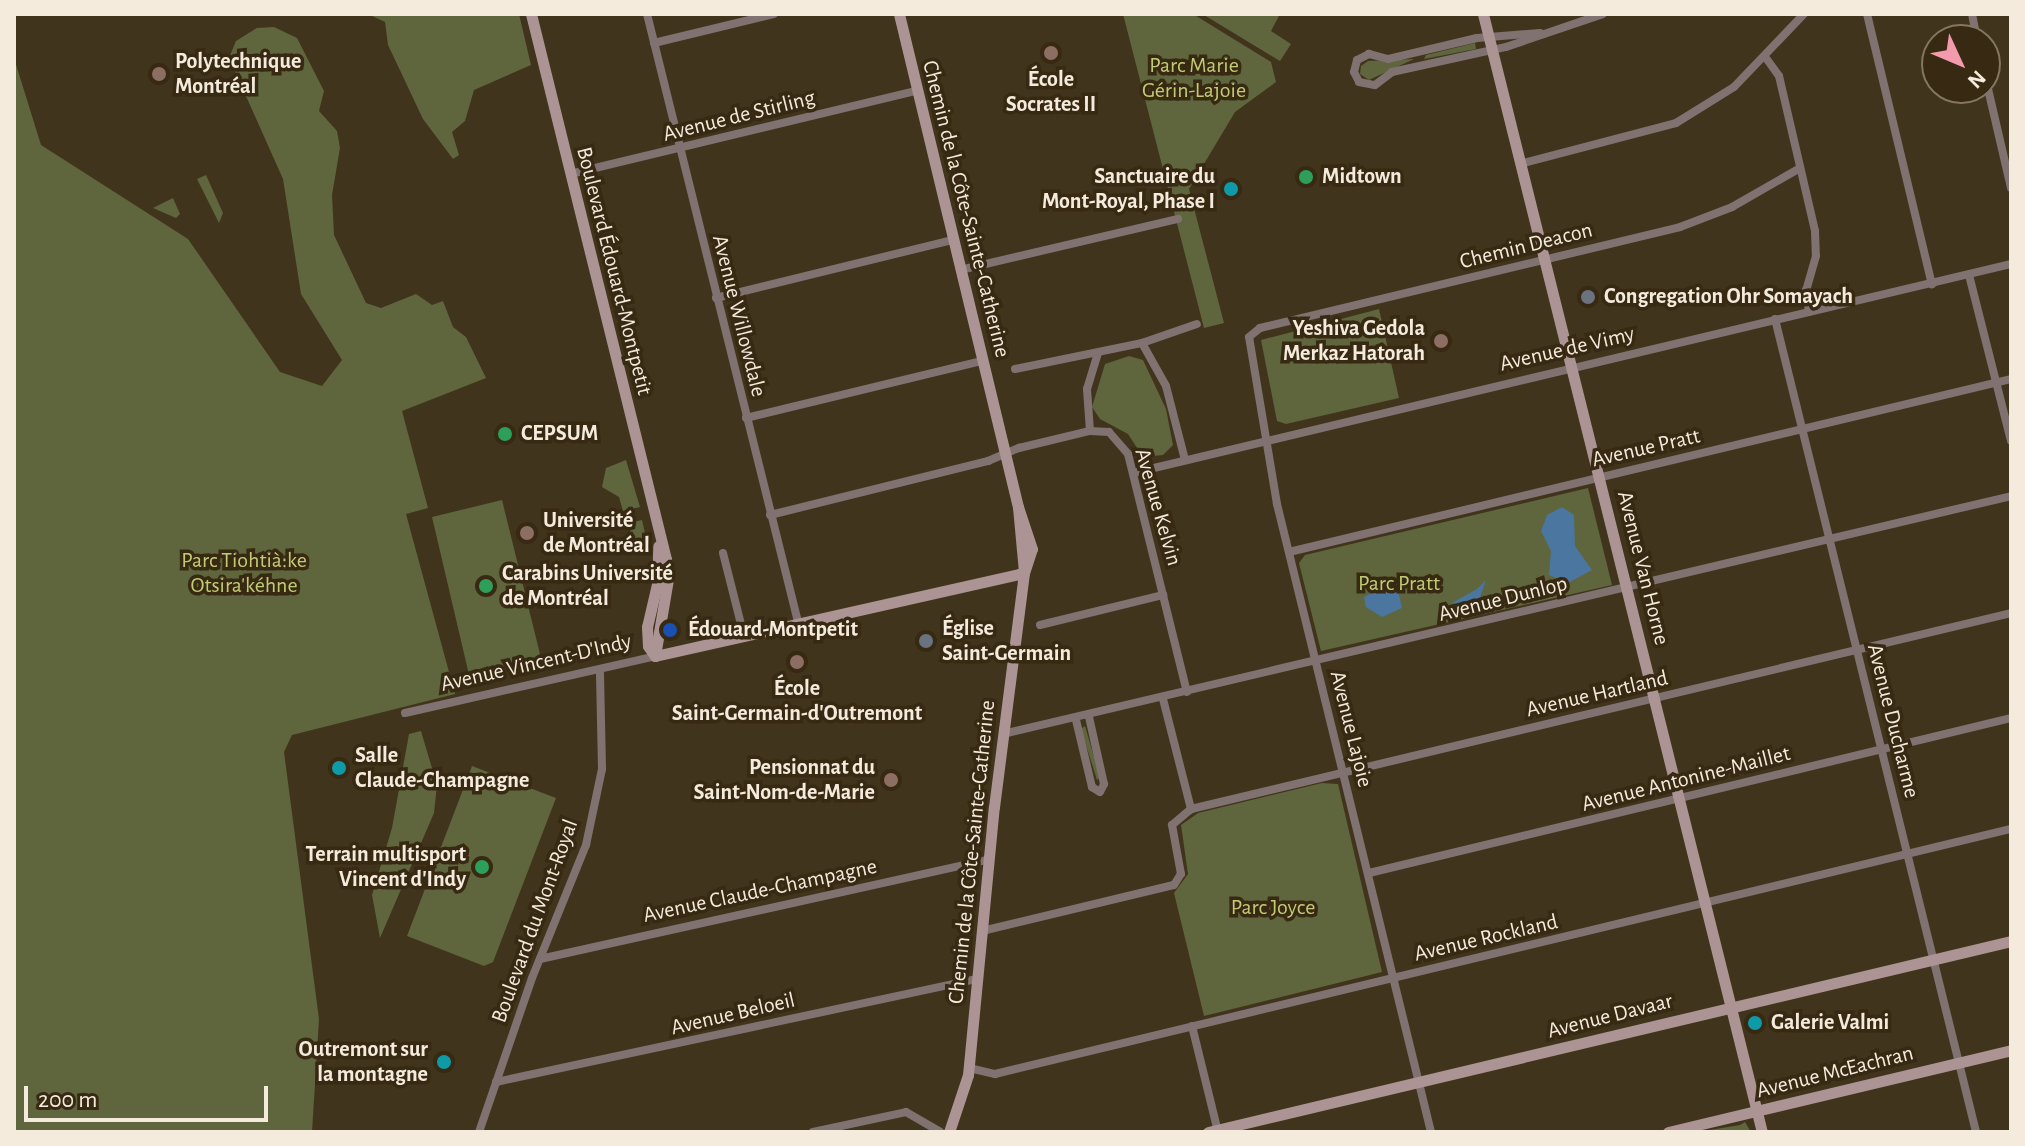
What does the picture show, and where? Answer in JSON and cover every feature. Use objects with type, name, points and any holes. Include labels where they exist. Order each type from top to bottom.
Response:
[{"type":"main road","name":"Boulevard Édouard-Montpetit","points":[[531,14],[658,538],[657,584],[647,627],[648,646],[655,656]]},
{"type":"main road","name":"Chemin de la Côte-Sainte-Catherine","points":[[899,14],[1018,507],[1032,549],[1024,573],[1003,734],[969,1068],[949,1132]]},
{"type":"main road","name":"Avenue Van Horne","points":[[1483,14],[1762,1132]]},
{"type":"main road","name":"Avenue Vincent-D'Indy","points":[[655,656],[1024,573]]},
{"type":"main road","name":"Avenue Davaar","points":[[1215,1131],[2011,941]]},
{"type":"main road","name":"Avenue McEachran","points":[[1668,1132],[2011,1050]]},
{"type":"street","name":"Avenue Willowdale","points":[[647,14],[798,624]]},
{"type":"street","points":[[654,43],[774,14]]},
{"type":"street","points":[[1490,44],[1388,59],[1369,54],[1357,60],[1354,72],[1359,82],[1375,85],[1392,72],[1603,14]]},
{"type":"street","points":[[1520,164],[1676,123],[1713,103],[1766,58],[1804,14]]},
{"type":"street","points":[[1867,14],[1932,284]]},
{"type":"street","points":[[1766,58],[1779,76],[1817,247],[1806,290],[1809,312]]},
{"type":"street","name":"Avenue de Stirling","points":[[570,174],[917,91]]},
{"type":"street","points":[[1993,104],[2008,158],[2011,188]]},
{"type":"street","name":"Chemin Deacon","points":[[1251,333],[1695,222],[1800,168]]},
{"type":"street","points":[[960,270],[1178,219]]},
{"type":"street","points":[[716,298],[953,240]]},
{"type":"street","name":"Avenue de Vimy","points":[[1133,473],[2011,264]]},
{"type":"street","points":[[1969,275],[2011,441]]},
{"type":"street","name":"Avenue Ducharme","points":[[1775,319],[1976,1132]]},
{"type":"street","points":[[1015,369],[1098,354],[1197,324]]},
{"type":"street","name":"Avenue Lajoie","points":[[1251,333],[1289,552],[1431,1132]]},
{"type":"street","points":[[1142,343],[1166,386],[1185,460]]},
{"type":"street","points":[[770,515],[1090,431],[1087,389],[1098,354]]},
{"type":"street","points":[[746,418],[982,361]]},
{"type":"street","name":"Avenue Pratt","points":[[1289,552],[2011,379]]},
{"type":"street","name":"Avenue Kelvin","points":[[1090,431],[1115,436],[1133,473],[1187,692]]},
{"type":"street","name":"Avenue Dunlop","points":[[1003,734],[1089,717],[2011,496]]},
{"type":"street","points":[[723,553],[744,636]]},
{"type":"street","points":[[1040,625],[1163,595]]},
{"type":"street","name":"Avenue Hartland","points":[[1191,809],[2011,613]]},
{"type":"street","name":"Avenue Vincent-D'Indy","points":[[405,713],[655,656]]},
{"type":"street","name":"Boulevard du Mont-Royal","points":[[479,1132],[540,959],[583,856],[600,783],[600,670]]},
{"type":"street","points":[[982,931],[1174,885],[1181,874],[1172,825],[1191,809],[1163,699]]},
{"type":"street","points":[[1076,720],[1092,787],[1100,792],[1104,784],[1089,717]]},
{"type":"street","name":"Avenue Antonine-Maillet","points":[[1369,873],[2011,718]]},
{"type":"street","name":"Avenue Rockland","points":[[969,1068],[991,1075],[2011,829]]},
{"type":"street","name":"Avenue Claude-Champagne","points":[[540,959],[988,860]]},
{"type":"street","name":"Avenue Beloeil","points":[[496,1082],[977,979]]},
{"type":"street","name":"Avenue Davaar","points":[[1192,1026],[1215,1131]]},
{"type":"street","points":[[813,1132],[906,1112],[940,1132]]},
{"type":"green space","points":[[368,14],[519,14],[531,65],[474,90],[465,121],[452,132],[459,155],[453,159],[423,119],[388,45],[385,22]]},
{"type":"green space","name":"Parc Marie Gérin-Lajoie","points":[[1123,14],[1193,14],[1271,62],[1276,82],[1235,112],[1189,189],[1224,323],[1204,328]]},
{"type":"green space","points":[[1280,14],[1271,31],[1291,44],[1280,61],[1204,15]]},
{"type":"green space","name":"Parc Tiohtià:ke Otsira'kéhne","points":[[274,27],[297,38],[324,91],[319,111],[337,131],[340,148],[332,195],[334,235],[366,303],[381,308],[416,294],[432,305],[443,301],[453,327],[466,337],[486,378],[402,411],[428,508],[406,514],[455,694],[292,735],[284,752],[319,1019],[312,1132],[14,1132],[14,58],[41,145],[188,239],[280,372],[322,386],[342,360],[301,294],[283,179],[229,58],[236,41],[257,28]]},
{"type":"green space","points":[[1475,43],[1476,49],[1424,59],[1426,55]]},
{"type":"green space","points":[[1414,59],[1369,80],[1360,74],[1361,66],[1368,61]]},
{"type":"green space","points":[[206,175],[223,213],[219,223],[197,179]]},
{"type":"green space","points":[[173,198],[180,214],[176,218],[153,208]]},
{"type":"green space","points":[[1379,309],[1399,398],[1286,424],[1277,421],[1261,340]]},
{"type":"green space","points":[[1129,356],[1143,360],[1166,409],[1173,445],[1163,455],[1143,457],[1128,434],[1100,419],[1092,407],[1105,364]]},
{"type":"green space","points":[[626,460],[640,507],[623,511],[619,497],[602,487],[606,468]]},
{"type":"green space","name":"Parc Pratt","points":[[1588,488],[1612,585],[1321,651],[1299,563],[1305,555]]},
{"type":"green space","name":"Carabins Université de Montréal","points":[[502,500],[540,654],[525,665],[470,679],[432,517]]},
{"type":"green space","points":[[642,520],[649,551],[636,554],[628,523]]},
{"type":"green space","points":[[1085,726],[1100,777],[1097,780],[1081,729]]},
{"type":"green space","points":[[421,731],[437,785],[434,813],[380,938],[372,895],[392,828],[409,734]]},
{"type":"green space","name":"Terrain multisport Vincent d'Indy","points":[[472,766],[556,798],[493,962],[484,966],[407,936]]},
{"type":"green space","name":"Parc Joyce","points":[[1322,783],[1338,784],[1382,972],[1204,1016],[1174,893],[1188,874],[1181,825],[1198,813]]},
{"type":"green space","points":[[1745,1122],[1751,1132],[1710,1130],[1740,1125]]},
{"type":"water","points":[[1562,507],[1574,515],[1575,546],[1592,570],[1568,583],[1549,575],[1551,551],[1541,531],[1547,515]]},
{"type":"water","points":[[1486,580],[1476,609],[1452,603],[1477,589]]},
{"type":"water","points":[[1384,587],[1398,590],[1402,608],[1382,617],[1366,607],[1364,597]]},
{"type":"place","name":"École Socrates II","points":[[1051,53]]},
{"type":"place","name":"Polytechnique Montréal","points":[[159,74]]},
{"type":"place","name":"Midtown","points":[[1306,177]]},
{"type":"place","name":"Sanctuaire du Mont-Royal, Phase I","points":[[1231,189]]},
{"type":"place","name":"Congregation Ohr Somayach","points":[[1588,297]]},
{"type":"place","name":"Yeshiva Gedola Merkaz Hatorah","points":[[1441,341]]},
{"type":"place","name":"CEPSUM","points":[[505,434]]},
{"type":"place","name":"Université de Montréal","points":[[527,533]]},
{"type":"place","name":"Carabins Université de Montréal","points":[[486,586]]},
{"type":"place","name":"Édouard-Montpetit","points":[[670,630]]},
{"type":"place","name":"Église Saint-Germain","points":[[926,641]]},
{"type":"place","name":"École Saint-Germain-d'Outremont","points":[[797,662]]},
{"type":"place","name":"Salle Claude-Champagne","points":[[339,768]]},
{"type":"place","name":"Pensionnat du Saint-Nom-de-Marie","points":[[891,780]]},
{"type":"place","name":"Terrain multisport Vincent d'Indy","points":[[482,867]]},
{"type":"place","name":"Galerie Valmi","points":[[1755,1023]]},
{"type":"place","name":"Outremont sur la montagne","points":[[444,1062]]}]
